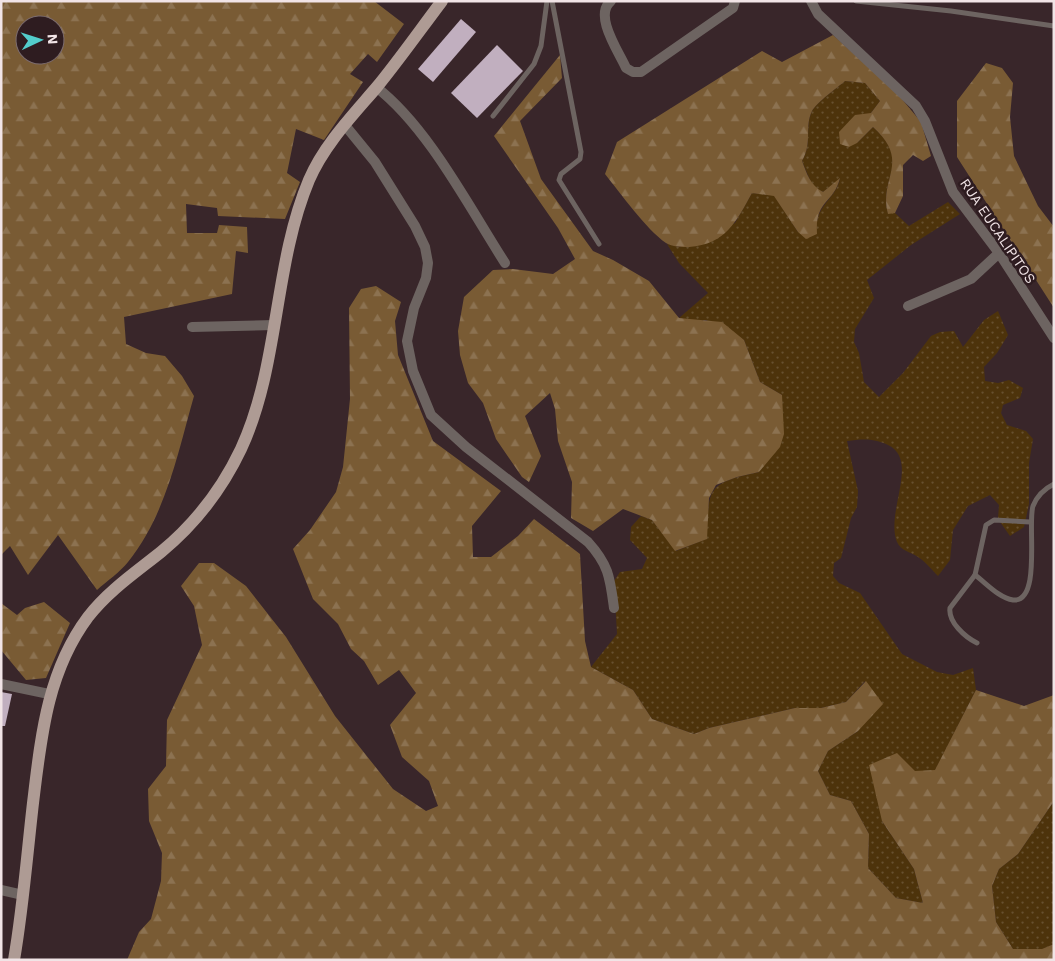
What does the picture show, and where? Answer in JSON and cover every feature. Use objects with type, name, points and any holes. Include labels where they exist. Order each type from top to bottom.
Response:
[{"type":"main road","points":[[14,960],[40,737],[50,694],[62,661],[88,616],[128,578],[164,550],[198,516],[223,485],[242,446],[260,395],[287,247],[309,179],[344,124],[376,87],[442,1]]},
{"type":"street","points":[[611,1],[604,11],[603,20],[626,68],[633,72],[641,72],[732,8],[735,1]]},
{"type":"street","name":"RUA EUCALIPITOS","points":[[810,1],[818,14],[903,91],[916,106],[925,122],[953,192],[976,226],[999,253],[1054,338]]},
{"type":"street","points":[[376,87],[398,105],[422,134],[505,263]]},
{"type":"street","points":[[344,124],[375,162],[416,226],[425,247],[428,263],[426,278],[414,308],[407,341],[413,371],[431,415],[466,447],[588,542],[602,557],[609,575],[614,608]]},
{"type":"street","points":[[908,306],[971,279],[999,253]]},
{"type":"street","points":[[192,327],[274,325]]},
{"type":"street","points":[[1,684],[50,694]]},
{"type":"street","points":[[1,890],[23,895]]},
{"type":"lane","points":[[493,116],[534,64],[541,46],[547,1]]},
{"type":"lane","points":[[552,1],[581,152],[580,158],[561,174],[559,180],[599,244]]},
{"type":"lane","points":[[856,1],[951,11],[1054,26]]},
{"type":"lane","points":[[975,575],[1003,596],[1014,600],[1023,598],[1028,590],[1032,564],[1030,522],[1033,507],[1039,495],[1054,484]]},
{"type":"lane","points":[[977,643],[965,635],[952,620],[949,613],[950,608],[975,575],[986,525],[994,520],[1030,522]]},
{"type":"shaded area","points":[[845,81],[865,83],[880,101],[871,113],[857,143],[873,127],[885,139],[891,150],[893,160],[886,201],[888,213],[895,213],[909,226],[948,202],[960,214],[911,245],[867,280],[874,298],[855,329],[854,342],[859,353],[864,382],[879,397],[903,373],[931,336],[940,332],[954,331],[963,347],[984,320],[998,311],[1008,335],[997,353],[984,367],[985,381],[998,383],[1009,380],[1023,388],[1020,398],[1003,405],[1001,413],[1007,425],[1026,431],[1033,439],[1029,463],[1029,504],[1024,527],[1010,536],[998,519],[999,505],[990,495],[968,506],[953,530],[950,560],[938,576],[924,561],[904,549],[897,542],[894,530],[895,516],[902,474],[901,462],[897,452],[888,445],[878,441],[847,441],[858,491],[857,507],[851,518],[841,558],[834,563],[833,576],[839,583],[860,593],[902,654],[937,672],[953,675],[973,668],[976,690],[935,771],[915,771],[882,821],[914,869],[923,903],[896,898],[868,868],[869,834],[851,801],[830,795],[818,771],[828,751],[858,731],[865,681],[846,702],[821,708],[795,708],[709,728],[694,734],[652,719],[633,690],[591,667],[617,634],[614,581],[620,572],[642,569],[647,558],[630,540],[631,527],[641,516],[652,520],[676,551],[706,539],[708,508],[714,491],[728,480],[759,472],[782,395],[760,382],[744,340],[706,320],[694,321],[679,318],[708,293],[679,263],[667,244],[680,247],[735,223],[752,193],[774,195],[798,232],[817,221],[819,214],[835,191],[840,179],[823,192],[813,187],[802,161],[807,148],[810,117],[818,104]]},
{"type":"shaded area","points":[[1054,801],[1054,944],[1043,949],[1013,949],[996,922],[992,886],[999,869],[1018,854]]},
{"type":"green space","points":[[1,1],[374,1],[404,24],[377,62],[368,54],[350,74],[363,82],[324,140],[296,129],[287,173],[300,182],[285,219],[218,216],[217,208],[186,204],[187,233],[217,233],[219,225],[247,227],[248,253],[236,251],[232,294],[124,317],[126,344],[146,353],[165,356],[182,376],[194,396],[169,482],[152,524],[141,544],[125,566],[97,590],[58,535],[28,575],[10,546],[1,555]]},
{"type":"green space","points":[[833,35],[896,92],[921,122],[931,156],[923,161],[913,155],[903,165],[903,196],[895,213],[888,214],[886,201],[892,160],[890,150],[884,139],[873,127],[857,143],[849,147],[840,144],[839,132],[855,115],[871,113],[880,101],[865,83],[845,81],[818,104],[810,117],[807,147],[802,161],[807,175],[812,183],[823,192],[840,178],[837,187],[819,214],[817,234],[806,239],[798,232],[774,196],[752,193],[735,222],[721,236],[712,241],[689,247],[671,245],[658,237],[634,211],[605,174],[617,142],[762,51],[782,62]]},
{"type":"green space","points":[[560,55],[562,78],[520,121],[541,179],[593,251],[613,260],[649,281],[679,318],[722,322],[744,340],[760,382],[782,395],[784,434],[780,447],[759,472],[737,477],[716,485],[709,498],[707,539],[675,551],[652,520],[623,509],[593,531],[571,518],[572,482],[558,441],[555,409],[550,393],[525,416],[541,456],[529,482],[522,477],[496,439],[483,403],[468,383],[460,355],[458,331],[464,297],[493,270],[513,269],[553,274],[575,259],[558,228],[494,136]]},
{"type":"green space","points":[[986,63],[1002,68],[1013,83],[1010,117],[1014,156],[1038,206],[1054,227],[1054,308],[957,157],[957,101]]},
{"type":"green space","points":[[376,286],[401,302],[395,321],[398,355],[433,441],[501,491],[472,526],[473,557],[491,557],[518,536],[534,519],[580,554],[585,641],[591,667],[633,690],[652,719],[694,734],[709,728],[795,708],[821,708],[846,702],[866,681],[883,704],[858,731],[828,751],[818,771],[830,795],[851,801],[869,834],[868,868],[896,898],[923,903],[914,869],[882,821],[869,765],[897,753],[915,771],[935,770],[976,690],[1024,706],[1054,695],[1054,801],[1018,854],[999,869],[992,886],[996,922],[1013,949],[1042,949],[1054,944],[1054,960],[127,960],[139,932],[151,919],[161,881],[162,853],[149,821],[148,789],[166,766],[167,720],[202,645],[194,606],[181,586],[199,563],[214,563],[246,586],[286,637],[335,716],[393,789],[426,811],[438,806],[429,781],[402,757],[390,725],[416,693],[399,670],[378,685],[364,661],[351,649],[338,624],[313,599],[293,549],[310,530],[336,492],[343,467],[350,399],[349,308],[361,289]]},
{"type":"green space","points":[[44,602],[70,623],[46,678],[26,680],[1,650],[1,603],[17,615],[25,608]]},
{"type":"building","points":[[461,19],[476,32],[433,82],[418,69]]},
{"type":"building","points":[[497,45],[523,71],[477,118],[451,93]]},
{"type":"building","points":[[1,692],[12,694],[5,726],[1,726]]}]
